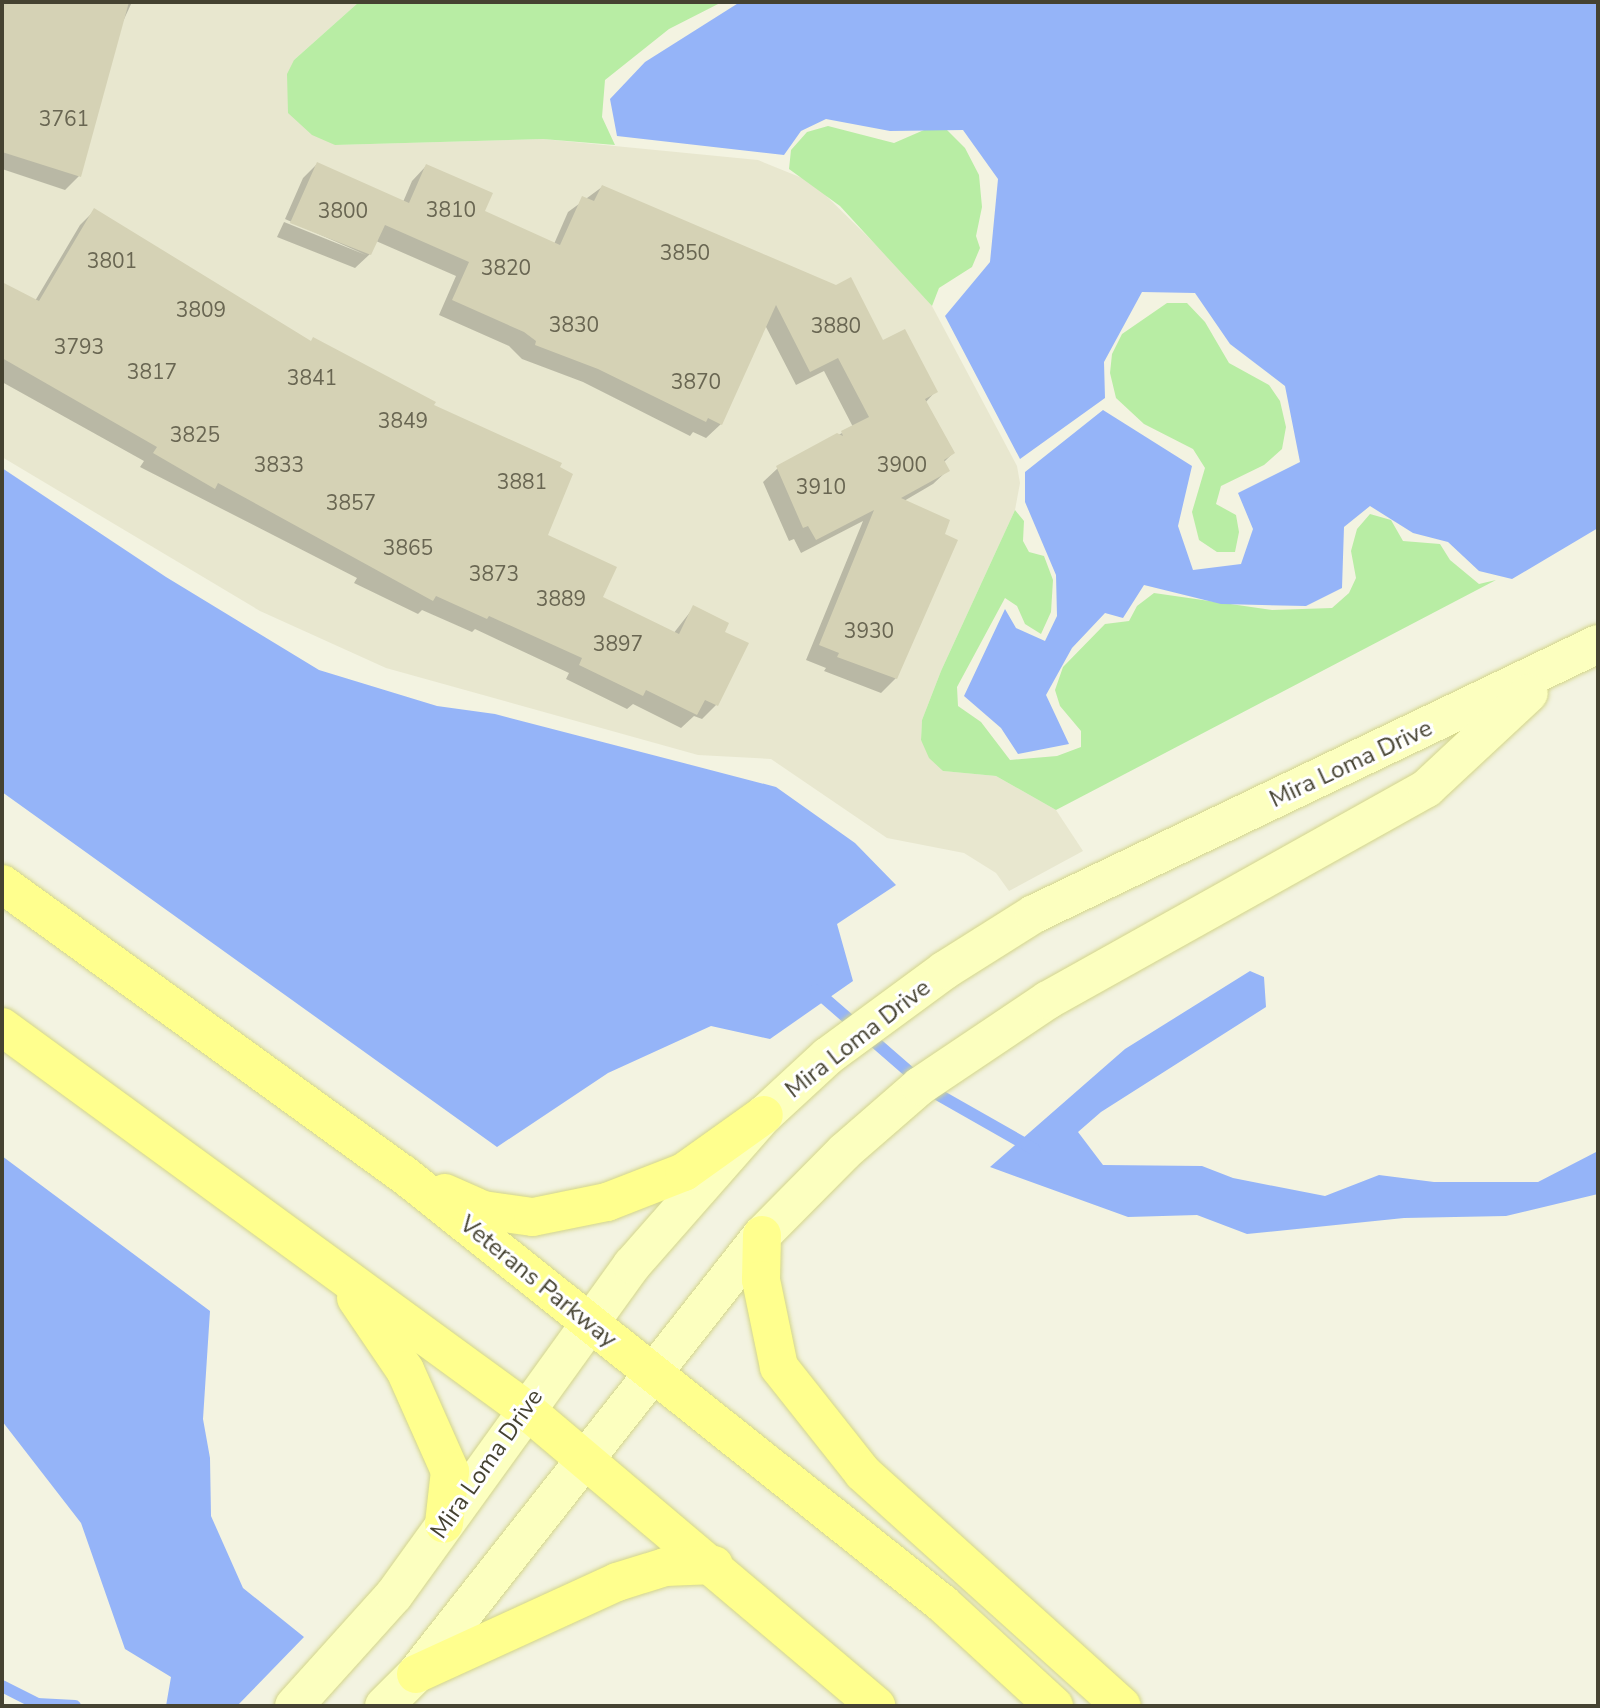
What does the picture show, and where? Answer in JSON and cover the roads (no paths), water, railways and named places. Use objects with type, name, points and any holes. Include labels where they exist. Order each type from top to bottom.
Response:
[{"type":"main road","name":"Mira Loma Drive","points":[[294,1706],[394,1595],[589,1322],[764,1115],[828,1056],[905,998],[991,939],[1064,898],[1556,668],[1598,644]]},
{"type":"main road","name":"Mira Loma Drive","points":[[384,1706],[416,1674],[655,1376],[762,1235],[878,1122],[920,1086],[1048,1000],[1427,788],[1556,668]]},
{"type":"main road","name":"Veterans Parkway","points":[[2,884],[403,1174],[943,1604],[1054,1706]]},
{"type":"main road","points":[[2,1027],[525,1409],[714,1565],[876,1706]]},
{"type":"main road","points":[[403,1174],[483,1210],[533,1217],[607,1202],[684,1172],[764,1115]]},
{"type":"main road","points":[[762,1235],[761,1280],[779,1367],[863,1473],[1122,1706]]},
{"type":"main road","points":[[341,1276],[405,1370],[450,1471],[444,1524]]},
{"type":"main road","points":[[416,1674],[617,1582],[665,1567],[714,1565]]},
{"type":"water","points":[[740,2],[1598,2],[1598,528],[1512,579],[1479,571],[1448,542],[1413,533],[1370,506],[1344,527],[1342,588],[1306,606],[1221,604],[1144,585],[1123,618],[1105,613],[1072,648],[1046,695],[1069,744],[1018,754],[1001,728],[964,696],[1005,609],[1016,628],[1045,641],[1057,616],[1056,575],[1025,502],[1025,472],[1103,410],[1192,466],[1178,526],[1193,570],[1241,564],[1253,529],[1238,493],[1300,462],[1285,386],[1230,344],[1195,293],[1142,292],[1104,362],[1105,398],[1020,459],[945,316],[990,262],[998,179],[963,130],[890,131],[826,119],[801,131],[784,155],[617,136],[610,99],[645,62]]},
{"type":"water","points":[[2,468],[166,577],[319,670],[437,706],[495,714],[776,787],[855,843],[896,885],[837,924],[853,981],[770,1039],[711,1026],[608,1073],[497,1147],[2,792]]},
{"type":"water","points":[[1250,971],[1264,977],[1266,1007],[1101,1112],[1078,1132],[1103,1165],[1202,1166],[1233,1178],[1325,1196],[1379,1175],[1434,1182],[1538,1182],[1598,1151],[1598,1194],[1506,1216],[1404,1218],[1247,1234],[1197,1215],[1128,1217],[990,1167],[1125,1049]]},
{"type":"water","points":[[2,1156],[210,1311],[203,1419],[210,1458],[211,1516],[243,1588],[304,1637],[237,1706],[166,1706],[171,1677],[125,1649],[81,1523],[2,1421]]},
{"type":"waterway","points":[[815,990],[930,1090],[1034,1149]]},
{"type":"waterway","points":[[2,1686],[37,1704],[75,1706]]}]
